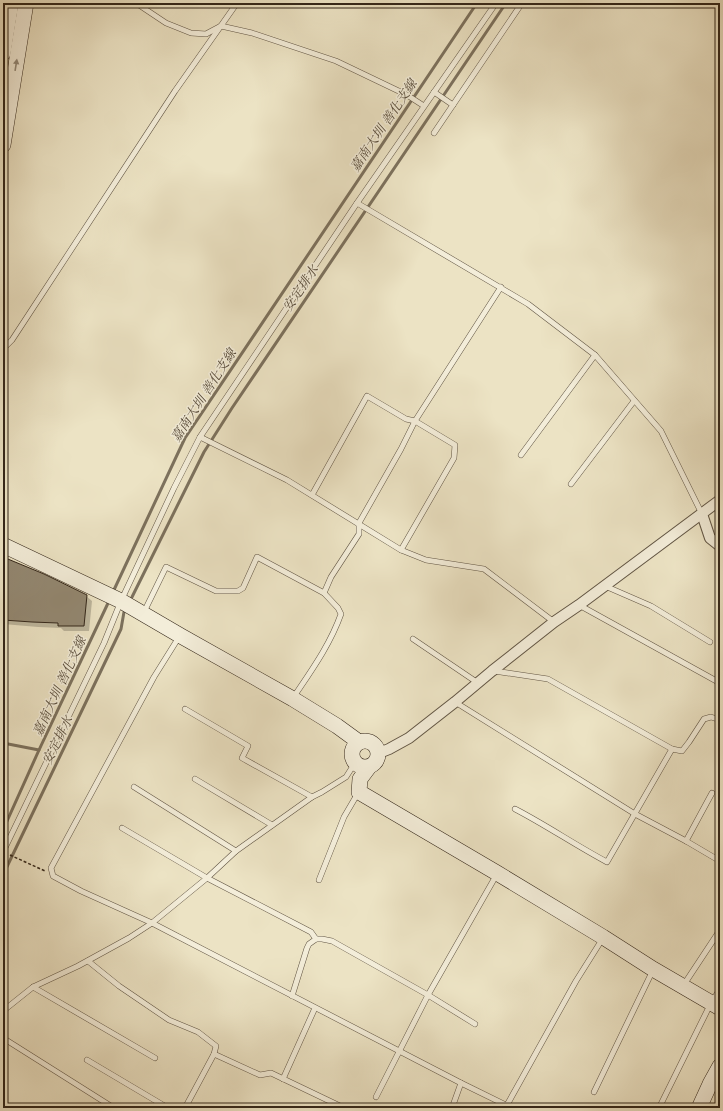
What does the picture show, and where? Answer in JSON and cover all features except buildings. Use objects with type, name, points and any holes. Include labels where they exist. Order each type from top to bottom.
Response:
[{"type":"street","points":[[3,49],[11,3]]},
{"type":"street","points":[[3,145],[26,3]]},
{"type":"street","points":[[379,753],[409,738],[455,702],[492,670],[554,622],[720,500]]},
{"type":"street","points":[[702,514],[710,538],[720,546]]},
{"type":"street","points":[[3,545],[114,597],[180,636],[293,699],[337,726],[359,742]]},
{"type":"street","points":[[363,741],[372,742],[378,749],[379,753],[376,762],[373,765],[362,765],[353,760],[352,752],[353,748],[359,742],[363,741]]},
{"type":"street","points":[[362,765],[359,792],[497,873],[653,969],[715,1005]]},
{"type":"street","points":[[700,1108],[713,1085],[720,1066]]},
{"type":"lane","points":[[136,3],[166,23],[191,34],[206,34],[222,26],[252,33],[336,61],[407,95],[424,106]]},
{"type":"lane","points":[[3,349],[12,340],[175,91],[237,3]]},
{"type":"lane","points":[[4,852],[104,643],[114,597],[174,488],[200,437],[357,203],[496,3]]},
{"type":"lane","points":[[434,133],[522,3]]},
{"type":"lane","points":[[434,92],[453,105]]},
{"type":"lane","points":[[357,203],[528,304],[595,355],[660,431],[702,514]]},
{"type":"lane","points":[[324,593],[331,577],[360,534],[359,523],[401,449],[415,421],[501,287]]},
{"type":"lane","points":[[521,455],[595,355]]},
{"type":"lane","points":[[312,495],[368,396],[406,419],[415,421],[455,445],[454,458],[402,550]]},
{"type":"lane","points":[[571,484],[634,401]]},
{"type":"lane","points":[[200,437],[287,480],[402,550],[426,560],[484,569],[554,622]]},
{"type":"lane","points":[[143,614],[166,567],[216,591],[238,590],[243,588],[257,557],[324,593],[338,608],[340,614],[336,627],[316,663],[293,699]]},
{"type":"lane","points":[[605,586],[651,606],[710,642]]},
{"type":"lane","points":[[579,605],[720,683]]},
{"type":"lane","points":[[180,636],[154,677],[51,868],[53,876],[81,891],[152,923],[460,1083],[510,1107],[576,981],[603,937]]},
{"type":"lane","points":[[413,639],[478,683]]},
{"type":"lane","points":[[492,670],[548,679],[672,749],[682,751],[704,719],[711,717],[720,720]]},
{"type":"lane","points":[[455,702],[635,814],[720,861]]},
{"type":"lane","points":[[185,709],[248,746],[242,758],[312,797]]},
{"type":"lane","points":[[515,808],[584,850],[607,862],[672,749]]},
{"type":"lane","points":[[3,1011],[34,988],[88,961],[152,923],[207,878],[236,851],[312,797],[346,777],[362,765]]},
{"type":"lane","points":[[195,779],[272,825]]},
{"type":"lane","points":[[134,787],[236,851]]},
{"type":"lane","points":[[319,880],[344,817],[359,792]]},
{"type":"lane","points":[[686,841],[712,793]]},
{"type":"lane","points":[[122,828],[207,878],[311,932],[316,939]]},
{"type":"lane","points":[[376,1097],[428,995],[497,873]]},
{"type":"lane","points":[[683,986],[720,930]]},
{"type":"lane","points":[[292,996],[306,948],[312,941],[322,939],[332,942],[428,995],[475,1024]]},
{"type":"lane","points":[[88,961],[119,986],[169,1020],[198,1032],[216,1046],[214,1054],[185,1108]]},
{"type":"lane","points":[[594,1092],[653,969]]},
{"type":"lane","points":[[34,988],[154,1058]]},
{"type":"lane","points":[[659,1108],[715,1005],[720,989]]},
{"type":"lane","points":[[284,1079],[315,1008]]},
{"type":"lane","points":[[3,1038],[114,1108]]},
{"type":"lane","points":[[214,1054],[260,1075],[271,1073],[340,1106],[339,1108]]},
{"type":"lane","points":[[87,1060],[168,1108]]},
{"type":"lane","points":[[452,1108],[460,1083]]},
{"type":"path","points":[[4,852],[45,872],[51,868]]},
{"type":"waterway","name":"嘉南大圳 善化支線","points":[[113,592],[185,438],[477,3]]},
{"type":"waterway","name":"安定排水","points":[[132,597],[204,452],[232,408],[506,3]]},
{"type":"waterway","name":"嘉南大圳 善化支線","points":[[3,830],[109,601]]},
{"type":"waterway","name":"安定排水","points":[[3,875],[121,629],[124,612]]},
{"type":"waterway","points":[[3,743],[39,750]]}]
